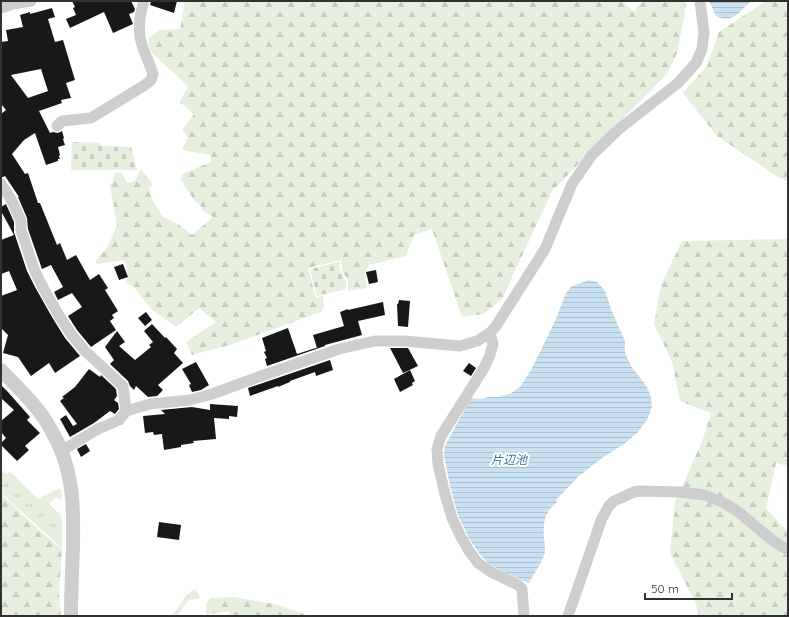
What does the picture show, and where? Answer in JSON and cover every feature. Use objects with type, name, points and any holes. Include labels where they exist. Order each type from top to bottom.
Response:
[{"type":"street","points":[[1,8],[13,2],[31,1]]},
{"type":"street","points":[[57,126],[62,121],[91,118],[152,80],[153,74],[140,36],[141,11],[144,1]]},
{"type":"street","points":[[61,451],[98,429],[119,420],[126,412],[150,404],[190,400],[212,394],[339,349],[375,341],[404,341],[460,346],[477,341],[490,333],[545,249],[572,184],[592,155],[619,129],[678,83],[696,63],[702,49],[704,33],[700,1]]},
{"type":"street","points":[[1,184],[12,201],[20,221],[20,230],[41,284],[71,334],[85,351],[124,386],[126,412]]},
{"type":"street","points":[[490,333],[493,344],[490,354],[484,368],[442,436],[437,449],[438,464],[452,518],[460,535],[478,563],[491,572],[518,585],[522,589],[524,616]]},
{"type":"street","points":[[1,370],[39,411],[50,427],[61,451],[69,478],[73,509],[71,616]]},
{"type":"street","points":[[568,616],[602,518],[614,500],[634,492],[646,490],[705,495],[736,510],[772,540],[788,550]]},
{"type":"green space","points":[[185,1],[622,1],[633,11],[644,1],[686,1],[677,53],[667,74],[552,191],[502,299],[484,314],[462,317],[432,229],[414,235],[406,256],[369,265],[365,273],[367,288],[348,291],[348,280],[342,271],[341,260],[308,268],[316,298],[323,296],[324,307],[321,312],[233,344],[192,355],[186,342],[216,322],[199,308],[176,327],[151,309],[133,286],[125,282],[129,277],[124,260],[97,264],[96,261],[108,246],[117,226],[110,185],[113,181],[115,173],[121,172],[127,183],[133,182],[136,179],[140,169],[153,184],[149,188],[152,199],[163,217],[178,224],[192,235],[213,217],[204,212],[181,180],[182,174],[211,162],[211,155],[182,150],[188,138],[182,130],[194,114],[180,102],[188,86],[150,51],[148,39],[159,30],[180,29]]},
{"type":"green space","points":[[766,1],[788,1],[788,181],[778,177],[717,136],[683,93],[707,66],[719,32]]},
{"type":"green space","points":[[72,142],[99,143],[101,146],[131,147],[137,170],[71,170]]},
{"type":"green space","points":[[788,239],[788,466],[776,463],[766,508],[788,532],[788,616],[699,616],[696,604],[670,553],[675,502],[703,439],[711,413],[680,401],[672,362],[654,324],[661,285],[682,241]]},
{"type":"green space","points":[[339,262],[341,273],[346,280],[346,289],[317,296],[310,269]]},
{"type":"green space","points":[[1,469],[6,474],[10,472],[38,499],[60,488],[62,496],[61,501],[56,497],[49,504],[60,514],[62,520],[62,548],[1,493]]},
{"type":"green space","points":[[1,494],[40,531],[62,549],[59,595],[61,616],[1,616]]},
{"type":"green space","points":[[194,589],[197,591],[200,598],[189,600],[177,616],[172,616],[185,597]]},
{"type":"green space","points":[[234,597],[279,605],[309,616],[231,616],[229,611],[206,615],[206,604],[210,598]]},
{"type":"water","points":[[709,1],[751,1],[735,16],[727,19],[716,16]]},
{"type":"water","name":"片辺池","points":[[589,280],[597,282],[605,291],[625,341],[625,353],[631,366],[647,387],[651,397],[652,407],[647,420],[637,433],[579,476],[556,500],[557,502],[549,510],[544,523],[544,556],[529,583],[489,564],[479,553],[469,538],[458,515],[451,490],[444,455],[445,446],[471,398],[482,399],[488,397],[499,397],[511,393],[520,387],[531,370],[542,348],[566,293],[572,286]]},
{"type":"building","points":[[72,1],[131,1],[135,9],[134,12],[129,14],[133,24],[113,33],[104,12],[70,28],[66,19],[76,15],[73,8],[75,7]]},
{"type":"building","points":[[151,1],[177,1],[174,13],[150,5]]},
{"type":"building","points":[[52,8],[55,17],[48,19],[55,42],[63,40],[75,80],[66,83],[71,98],[61,100],[62,103],[39,111],[50,133],[58,133],[62,131],[65,145],[58,147],[60,159],[46,165],[35,133],[24,140],[12,154],[25,174],[28,173],[38,203],[40,203],[57,245],[60,243],[67,260],[76,255],[90,280],[99,274],[108,288],[105,290],[118,311],[112,315],[114,318],[110,321],[116,330],[91,347],[68,316],[82,307],[72,293],[58,300],[54,292],[63,287],[51,265],[42,269],[28,229],[27,218],[19,197],[5,176],[1,177],[1,114],[6,110],[1,104],[1,42],[8,41],[6,30],[23,27],[20,15],[30,12],[30,14]],"holes":[[[41,69],[48,91],[28,98],[11,75]]]},
{"type":"building","points":[[6,204],[14,222],[14,232],[27,271],[65,338],[80,356],[55,373],[49,363],[31,376],[18,357],[3,353],[8,335],[1,328],[1,296],[17,290],[9,271],[1,274],[1,240],[14,235],[1,211],[1,207]]},
{"type":"building","points":[[123,264],[128,277],[119,280],[114,267]]},
{"type":"building","points":[[376,270],[378,282],[369,284],[366,272]]},
{"type":"building","points":[[399,300],[410,301],[408,327],[398,326],[397,304]]},
{"type":"building","points":[[383,302],[385,315],[358,321],[362,335],[325,345],[325,346],[267,366],[265,359],[267,358],[264,352],[266,351],[262,338],[288,328],[297,354],[317,348],[313,335],[344,326],[340,312]]},
{"type":"building","points":[[146,312],[152,320],[145,326],[138,318]]},
{"type":"building","points":[[152,324],[177,349],[174,353],[183,363],[158,385],[163,390],[157,396],[148,397],[136,386],[134,390],[128,381],[110,364],[114,360],[105,347],[117,331],[125,342],[119,346],[135,360],[151,347],[149,345],[153,342],[144,331]]},
{"type":"building","points":[[390,348],[408,348],[418,366],[403,373]]},
{"type":"building","points":[[330,360],[333,370],[316,376],[315,372],[278,387],[250,396],[248,388]]},
{"type":"building","points":[[196,362],[209,385],[201,390],[192,392],[189,385],[191,384],[182,369]]},
{"type":"building","points":[[469,363],[476,368],[471,376],[463,371]]},
{"type":"building","points":[[89,369],[100,377],[101,375],[116,389],[117,396],[114,400],[118,403],[119,409],[115,414],[110,411],[94,423],[70,437],[60,419],[66,415],[73,426],[77,424],[60,401],[64,398],[62,397],[75,387]]},
{"type":"building","points":[[410,370],[415,381],[412,383],[413,385],[400,392],[394,379]]},
{"type":"building","points":[[1,385],[30,417],[27,420],[40,433],[25,446],[29,450],[17,461],[1,445],[6,438],[1,432],[1,421],[14,410],[1,398]]},
{"type":"building","points":[[210,404],[238,406],[237,417],[229,416],[229,419],[214,418],[216,439],[193,441],[194,443],[164,450],[162,434],[154,435],[153,432],[145,433],[143,416],[165,414],[161,410],[192,407],[210,410]]},
{"type":"building","points":[[86,444],[90,451],[81,457],[77,449]]},
{"type":"building","points":[[159,522],[181,525],[179,540],[157,537]]}]
